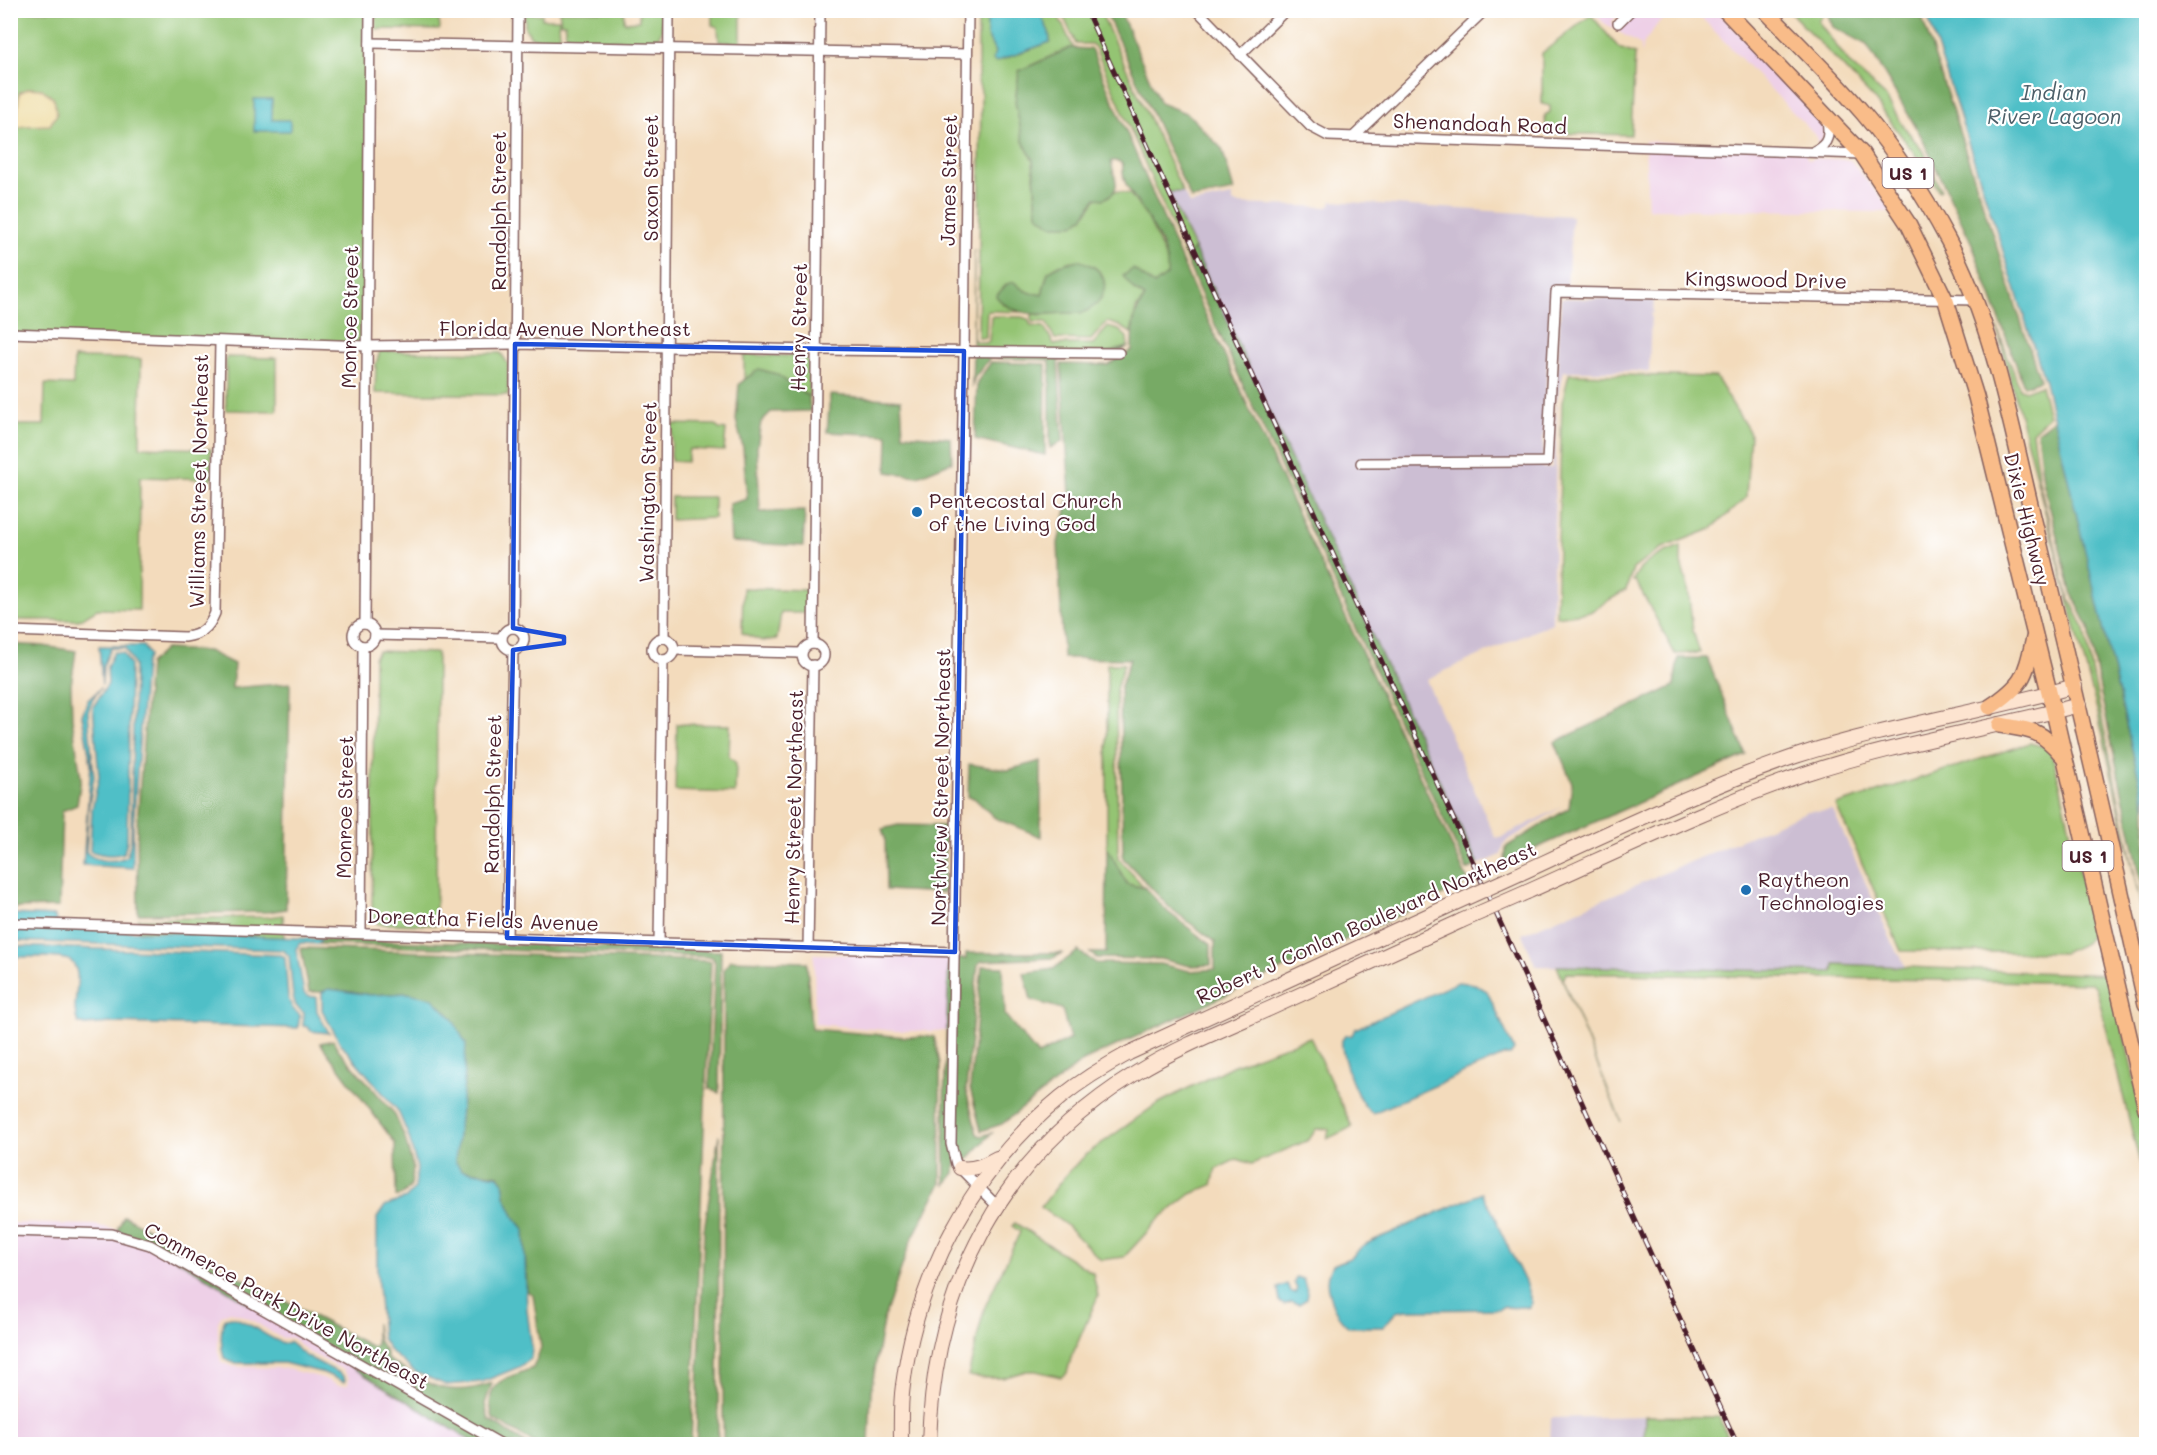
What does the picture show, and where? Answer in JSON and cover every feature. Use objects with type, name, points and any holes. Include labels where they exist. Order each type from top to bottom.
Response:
[{"type":"main road","name":"Dixie Highway","points":[[1725,10],[1862,154],[1909,225],[1946,301],[1976,397],[2054,712],[2145,1099]]},
{"type":"main road","name":"Dixie Highway","points":[[1765,10],[1839,87],[1886,142],[1929,206],[1975,300],[1997,370],[2075,686],[2146,1004]]},
{"type":"main road","points":[[1990,707],[2013,692],[2026,673],[2035,635]]},
{"type":"main road","name":"Robert J Conlan Boulevard Northeast","points":[[900,1444],[903,1387],[910,1343],[924,1294],[937,1260],[958,1219],[1001,1156],[1025,1130],[1061,1097],[1100,1069],[1129,1053],[1657,811],[1797,756],[1895,729],[2075,686]]},
{"type":"main road","name":"Robert J Conlan Boulevard Northeast","points":[[929,1444],[932,1387],[939,1346],[951,1303],[966,1264],[997,1206],[1018,1175],[1045,1145],[1074,1118],[1137,1072],[1168,1055],[1461,921],[1734,800],[1806,774],[1864,757],[2079,705]]},
{"type":"main road","points":[[2000,725],[2033,730],[2043,735],[2065,758]]},
{"type":"main road","points":[[960,1168],[969,1169],[982,1166],[1001,1156]]},
{"type":"street","name":"Monroe Street","points":[[365,624],[370,10]]},
{"type":"street","name":"Randolph Street","points":[[513,628],[518,10]]},
{"type":"street","name":"Saxon Street","points":[[667,346],[669,10]]},
{"type":"street","name":"Henry Street","points":[[813,644],[820,10]]},
{"type":"street","name":"James Street","points":[[964,351],[968,10]]},
{"type":"street","name":"Shenandoah Road","points":[[1197,10],[1311,127],[1328,136],[1862,154]]},
{"type":"street","points":[[1240,55],[1286,10]]},
{"type":"street","points":[[1353,137],[1485,10]]},
{"type":"street","points":[[1618,23],[1631,10]]},
{"type":"street","points":[[370,44],[968,54]]},
{"type":"street","points":[[1812,152],[1823,148],[1827,141],[1829,133],[1827,116]]},
{"type":"street","name":"Kingswood Drive","points":[[1361,463],[1547,462],[1556,292],[1975,300]]},
{"type":"street","name":"Florida Avenue Northeast","points":[[10,333],[220,342],[367,345],[515,344],[1119,353]]},
{"type":"street","name":"Williams Street Northeast","points":[[10,631],[185,637],[202,632],[212,621],[215,613],[220,342]]},
{"type":"street","name":"Washington Street","points":[[664,638],[667,346]]},
{"type":"street","name":"Northview Street Northeast","points":[[964,351],[951,1144],[956,1164],[997,1206]]},
{"type":"street","points":[[365,624],[373,629],[375,635],[370,644],[363,646],[355,640],[354,633],[359,626],[365,624]]},
{"type":"street","points":[[513,628],[522,633],[524,639],[522,646],[513,650],[506,647],[502,638],[505,632],[513,628]]},
{"type":"street","points":[[375,635],[502,638]]},
{"type":"street","points":[[664,638],[670,641],[674,650],[672,656],[663,660],[656,657],[653,647],[658,640],[664,638]]},
{"type":"street","points":[[813,644],[820,646],[824,655],[819,663],[813,665],[806,663],[802,653],[807,645],[813,644]]},
{"type":"street","name":"Monroe Street","points":[[360,933],[363,646]]},
{"type":"street","name":"Randolph Street","points":[[507,938],[513,650]]},
{"type":"street","points":[[674,650],[802,653]]},
{"type":"street","points":[[659,943],[663,660]]},
{"type":"street","name":"Henry Street Northeast","points":[[808,948],[813,665]]},
{"type":"street","name":"Doreatha Fields Avenue","points":[[10,923],[955,952]]},
{"type":"street","name":"Commerce Park Drive Northeast","points":[[10,1231],[112,1234],[150,1245],[501,1444]]},
{"type":"highlighted area","points":[[515,344],[964,351],[955,952],[507,938],[513,650],[564,643],[564,637],[513,628]]},
{"type":"shaded area","points":[[1592,11],[1623,11],[1611,22],[1617,31],[1604,23]]},
{"type":"shaded area","points":[[1640,11],[1677,11],[1659,22],[1643,44],[1641,54],[1641,45],[1617,31]]},
{"type":"shaded area","points":[[1695,11],[1717,11],[1788,84],[1823,126],[1823,138],[1819,143],[1817,144],[1817,137]]},
{"type":"shaded area","points":[[1645,141],[1805,150],[1809,160],[1813,158],[1850,160],[1891,212],[1648,209]]},
{"type":"shaded area","points":[[1168,191],[1183,192],[1190,204],[1232,196],[1232,201],[1236,204],[1327,207],[1332,201],[1572,216],[1567,286],[1551,287],[1542,468],[1552,468],[1561,298],[1654,300],[1653,313],[1651,313],[1649,371],[1563,371],[1557,401],[1552,623],[1427,679],[1495,837],[1500,838],[1563,806],[1504,843],[1501,855],[1478,865]]},
{"type":"shaded area","points":[[1833,810],[1905,967],[1835,964],[1833,972],[1536,966],[1522,934],[1808,811]]},
{"type":"shaded area","points":[[814,954],[949,958],[948,1031],[896,1031],[815,1024]]},
{"type":"shaded area","points":[[11,1223],[94,1225],[117,1230],[178,1260],[476,1444],[11,1444]],"holes":[[[231,1312],[248,1318],[281,1338],[292,1338],[308,1352],[343,1370],[349,1378],[348,1385],[339,1386],[323,1378],[283,1368],[234,1367],[221,1362],[218,1351],[218,1322],[222,1315]]]},
{"type":"shaded area","points":[[1645,1416],[1644,1444],[1550,1444],[1551,1418]]},
{"type":"green space","points":[[376,10],[426,11],[439,21],[440,28],[439,30],[376,29]]},
{"type":"green space","points":[[11,11],[370,11],[367,346],[11,333]]},
{"type":"green space","points":[[559,11],[624,11],[624,22],[639,21],[639,11],[662,11],[662,28],[653,41],[650,39],[647,41],[566,39],[565,23],[561,23]]},
{"type":"green space","points":[[712,11],[741,11],[741,43],[719,42],[718,27],[712,25]]},
{"type":"green space","points":[[978,11],[987,11],[987,35],[995,52],[993,60],[996,62],[1050,42],[1049,32],[1039,11],[1056,11],[1074,49],[1069,48],[1019,71],[1023,141],[1033,160],[1037,214],[1084,216],[1097,198],[1111,195],[1115,191],[1130,194],[1149,220],[1169,266],[1168,275],[1154,285],[1133,269],[1134,290],[1145,297],[1136,309],[1131,333],[1107,322],[1091,340],[1055,339],[1046,322],[1032,322],[1032,314],[1043,315],[1096,305],[1102,296],[1104,282],[1070,261],[1048,272],[1042,294],[1027,291],[1014,282],[1003,304],[1023,312],[987,311],[986,338],[978,337],[981,91],[978,82]]},
{"type":"green space","points":[[1061,11],[1100,11],[1183,192],[1168,192],[1194,248],[1186,259],[1095,47],[1091,44],[1076,44]]},
{"type":"green space","points":[[1105,11],[1120,11],[1160,103],[1188,114],[1222,149],[1234,191],[1191,199]]},
{"type":"green space","points":[[1789,11],[1826,11],[1818,21],[1850,64],[1885,96],[1902,124],[1925,154],[1941,190],[1939,191],[1923,165],[1873,98]]},
{"type":"green space","points":[[1826,11],[1920,11],[2040,380],[2024,386],[1972,244],[1920,134],[1867,45],[1833,27]]},
{"type":"green space","points":[[525,14],[542,14],[542,19],[559,19],[560,40],[531,37],[525,28]]},
{"type":"green space","points":[[1591,15],[1619,48],[1635,54],[1631,135],[1546,133],[1545,115],[1550,112],[1550,106],[1542,104],[1542,53]]},
{"type":"green space","points":[[1070,48],[1091,49],[1195,292],[1469,883],[1083,1061],[1002,1124],[981,1131],[970,1088],[982,966],[1003,967],[1005,1015],[1038,1055],[1070,1039],[1062,1009],[1031,1000],[1024,973],[1053,969],[1078,951],[1096,963],[1160,964],[1190,971],[1215,969],[1215,942],[1170,908],[1123,858],[1120,689],[1130,659],[1063,658],[1058,543],[1070,494],[1061,364],[1108,365],[1132,350],[1134,322],[1137,310],[1145,297],[1134,290],[1123,276],[1133,269],[1154,285],[1167,275],[1163,248],[1150,222],[1127,186],[1123,176],[1123,164],[1118,161],[1111,161],[1116,183],[1114,191],[1104,199],[1096,198],[1084,216],[1074,225],[1051,225],[1037,214],[1033,160],[1023,141],[1015,102],[1019,71]]},
{"type":"green space","points":[[1194,248],[1478,865],[1467,870],[1199,290],[1186,259]]},
{"type":"green space","points":[[1078,260],[1099,271],[1104,280],[1102,297],[1089,310],[1077,313],[1028,313],[1010,308],[996,296],[1007,284],[1014,282],[1026,291],[1042,294],[1048,272],[1059,265]]},
{"type":"green space","points":[[991,316],[1022,317],[1028,319],[1031,326],[1044,327],[1054,344],[1093,344],[1108,327],[1119,330],[1127,337],[1128,347],[1085,359],[973,348],[973,337],[975,341],[986,343],[989,341]]},
{"type":"green space","points":[[1997,327],[2020,389],[2025,391],[2041,385],[2049,416],[2032,432],[2039,482],[2067,593],[2085,630],[2146,929],[2098,714]]},
{"type":"green space","points":[[1128,347],[1107,360],[1062,359],[1058,361],[1063,441],[1050,448],[1049,360],[990,358],[974,378],[972,387],[973,348],[1085,359]]},
{"type":"green space","points":[[380,351],[501,353],[508,364],[508,395],[375,393],[376,364]]},
{"type":"green space","points":[[744,355],[799,356],[807,360],[811,368],[809,397],[759,369],[744,380]]},
{"type":"green space","points":[[226,357],[277,358],[277,411],[226,410]]},
{"type":"green space","points":[[74,358],[141,359],[140,447],[211,449],[212,479],[140,477],[139,610],[97,609],[79,620],[11,620],[11,425],[44,425],[45,384],[73,385]]},
{"type":"green space","points":[[991,362],[1046,364],[1045,455],[975,439],[977,382]]},
{"type":"green space","points":[[759,369],[776,374],[809,397],[810,411],[771,412],[761,422],[757,448],[760,512],[805,511],[803,546],[731,542],[729,504],[747,499],[743,448],[736,420],[739,384]]},
{"type":"green space","points":[[1569,374],[1716,377],[1750,433],[1746,498],[1711,529],[1660,549],[1633,569],[1626,590],[1590,612],[1556,617],[1562,402]]},
{"type":"green space","points":[[830,395],[901,400],[903,434],[951,438],[952,462],[918,476],[887,472],[888,435],[827,432]]},
{"type":"green space","points":[[2054,419],[2146,808],[2146,904],[2089,628],[2071,592],[2043,481],[2037,432]]},
{"type":"green space","points":[[672,424],[715,425],[719,429],[726,430],[724,451],[689,449],[687,462],[671,461]]},
{"type":"green space","points":[[671,497],[714,497],[714,518],[671,520]]},
{"type":"green space","points":[[1681,546],[1681,563],[1688,588],[1693,631],[1700,653],[1675,654],[1636,581],[1633,581],[1646,563]]},
{"type":"green space","points":[[743,588],[807,590],[807,613],[781,613],[777,639],[762,641],[742,633]]},
{"type":"green space","points":[[11,644],[76,651],[71,685],[72,718],[81,778],[77,805],[62,811],[59,907],[11,908]]},
{"type":"green space","points":[[165,649],[208,651],[234,664],[232,688],[290,683],[286,909],[268,912],[138,914],[137,825],[149,664]]},
{"type":"green space","points":[[378,651],[437,653],[436,925],[378,924],[372,918],[374,658]]},
{"type":"green space","points":[[1678,658],[1707,658],[1746,755],[1505,862],[1506,847],[1569,808],[1572,783],[1555,742],[1674,686]]},
{"type":"green space","points":[[1107,664],[1124,664],[1116,689],[1118,858],[1145,888],[1127,884],[1107,848]]},
{"type":"green space","points":[[677,724],[730,725],[729,757],[736,763],[735,793],[675,791]]},
{"type":"green space","points":[[2030,743],[2050,748],[2092,931],[2086,943],[2063,953],[1901,951],[1836,805]]},
{"type":"green space","points":[[1041,761],[1041,837],[995,818],[974,798],[968,797],[969,764],[1008,770]]},
{"type":"green space","points":[[898,825],[945,826],[944,893],[886,890],[885,838],[882,829]]},
{"type":"green space","points":[[1107,847],[1127,884],[1145,888],[1168,912],[1211,945],[1211,965],[1190,966],[1160,959],[1097,958],[1090,953],[1106,953]]},
{"type":"green space","points":[[283,915],[284,938],[138,931],[138,919]]},
{"type":"green space","points":[[321,939],[721,951],[719,1093],[709,1088],[715,962],[712,957],[319,944]]},
{"type":"green space","points":[[301,948],[711,961],[691,1444],[536,1444],[493,1419],[490,1406],[493,1389],[505,1379],[533,1368],[541,1348],[533,1295],[527,1291],[524,1229],[515,1218],[499,1175],[461,1170],[455,1162],[464,1083],[408,993],[371,995],[329,989],[322,992],[309,992]]},
{"type":"green space","points":[[966,953],[1063,953],[1053,958],[982,961],[978,964],[966,1090],[977,1134],[981,1136],[992,1133],[964,1163],[956,1161],[955,1173],[945,1185],[944,1104],[949,958],[966,959]]},
{"type":"green space","points":[[731,960],[807,962],[811,1029],[906,1037],[934,1036],[940,1063],[941,1183],[910,1243],[883,1321],[871,1391],[869,1444],[723,1444],[724,969]]},
{"type":"green space","points":[[1834,964],[2110,975],[2146,1129],[2146,1188],[2096,987],[2091,983],[1566,973],[1563,980],[1621,1122],[1557,966],[1833,972]]},
{"type":"green space","points":[[1310,1037],[1352,1127],[1327,1139],[1329,1129],[1316,1129],[1309,1140],[1252,1164],[1237,1159],[1216,1169],[1212,1185],[1191,1194],[1160,1218],[1124,1257],[1101,1260],[1066,1225],[1041,1207],[1068,1172],[1088,1153],[1157,1104],[1234,1065]]},
{"type":"green space","points":[[333,1040],[338,1049],[394,1113],[405,1138],[413,1168],[411,1186],[404,1194],[396,1197],[395,1143],[320,1043]]},
{"type":"green space","points":[[719,1135],[718,1444],[696,1444],[704,1230]]},
{"type":"green space","points":[[124,1216],[372,1347],[376,1344],[376,1323],[378,1340],[387,1359],[436,1386],[461,1390],[492,1383],[485,1404],[489,1420],[527,1444],[476,1444],[178,1260],[117,1230]]},
{"type":"green space","points":[[1015,1223],[1093,1273],[1098,1296],[1071,1358],[1067,1373],[1061,1377],[1036,1371],[1026,1371],[1003,1378],[968,1376],[984,1309],[1020,1232],[1012,1226]]},
{"type":"green space","points":[[1645,1416],[1719,1417],[1730,1444],[1644,1444]]},
{"type":"sand","points":[[29,88],[42,89],[54,99],[57,114],[50,125],[24,126],[15,129],[13,126],[17,119],[19,93]]},
{"type":"water","points":[[987,11],[1039,11],[1049,32],[1050,42],[995,62],[993,60],[995,52],[987,35]]},
{"type":"water","name":"Indian River Lagoon","points":[[1926,11],[2146,11],[2146,808],[2045,382]]},
{"type":"water","points":[[254,99],[272,99],[272,120],[290,120],[290,131],[254,131]]},
{"type":"water","points":[[99,646],[143,646],[149,655],[145,664],[133,825],[133,868],[83,865],[91,764],[82,715],[88,700],[101,688],[93,698],[88,712],[94,777],[88,809],[86,852],[100,860],[117,860],[127,856],[131,841],[134,666],[125,648],[111,648],[103,666],[102,685]]},
{"type":"water","points":[[114,652],[123,653],[130,665],[127,841],[124,853],[111,855],[90,851],[92,809],[99,777],[93,707],[108,684],[107,667]]},
{"type":"water","points":[[11,914],[55,916],[57,928],[321,939],[318,944],[300,943],[296,949],[304,993],[307,996],[316,997],[317,1011],[329,1033],[311,1031],[308,1027],[303,1026],[304,1013],[296,1006],[293,997],[289,956],[283,950],[11,941]]},
{"type":"water","points":[[11,946],[281,955],[285,957],[288,998],[293,1009],[300,1015],[298,1028],[112,1023],[85,1025],[78,1023],[75,1006],[77,978],[72,962],[53,957],[11,957]]},
{"type":"water","points":[[1458,982],[1475,984],[1487,991],[1514,1050],[1510,1055],[1505,1055],[1373,1113],[1362,1102],[1352,1081],[1344,1057],[1342,1040],[1345,1036],[1352,1035],[1355,1029]]},
{"type":"water","points":[[329,989],[371,995],[408,993],[432,998],[452,1018],[466,1044],[455,1161],[461,1170],[499,1176],[515,1218],[524,1229],[527,1310],[532,1348],[531,1358],[519,1367],[482,1382],[446,1385],[415,1372],[390,1351],[382,1338],[377,1271],[377,1218],[385,1206],[406,1198],[415,1188],[417,1168],[409,1137],[398,1111],[341,1044],[322,1010],[322,992]]},
{"type":"water","points":[[1482,1193],[1525,1282],[1532,1303],[1529,1308],[1504,1306],[1499,1309],[1407,1310],[1396,1312],[1383,1327],[1349,1327],[1343,1322],[1334,1307],[1328,1289],[1327,1280],[1333,1265],[1352,1257],[1362,1246],[1370,1242]]},
{"type":"water","points":[[1296,1277],[1303,1279],[1308,1293],[1307,1299],[1299,1304],[1291,1302],[1284,1305],[1280,1302],[1278,1288],[1287,1284],[1290,1291],[1295,1293]]},
{"type":"water","points":[[232,1317],[280,1342],[287,1344],[289,1342],[306,1356],[341,1374],[345,1379],[344,1382],[324,1373],[284,1363],[236,1363],[224,1358],[221,1343],[222,1327],[226,1318]]},
{"type":"railway","points":[[1086,10],[1737,1444]]},
{"type":"place","name":"Pentecostal Church of the Living God","points":[[917,512]]},
{"type":"place","name":"Raytheon Technologies","points":[[1746,890]]}]
